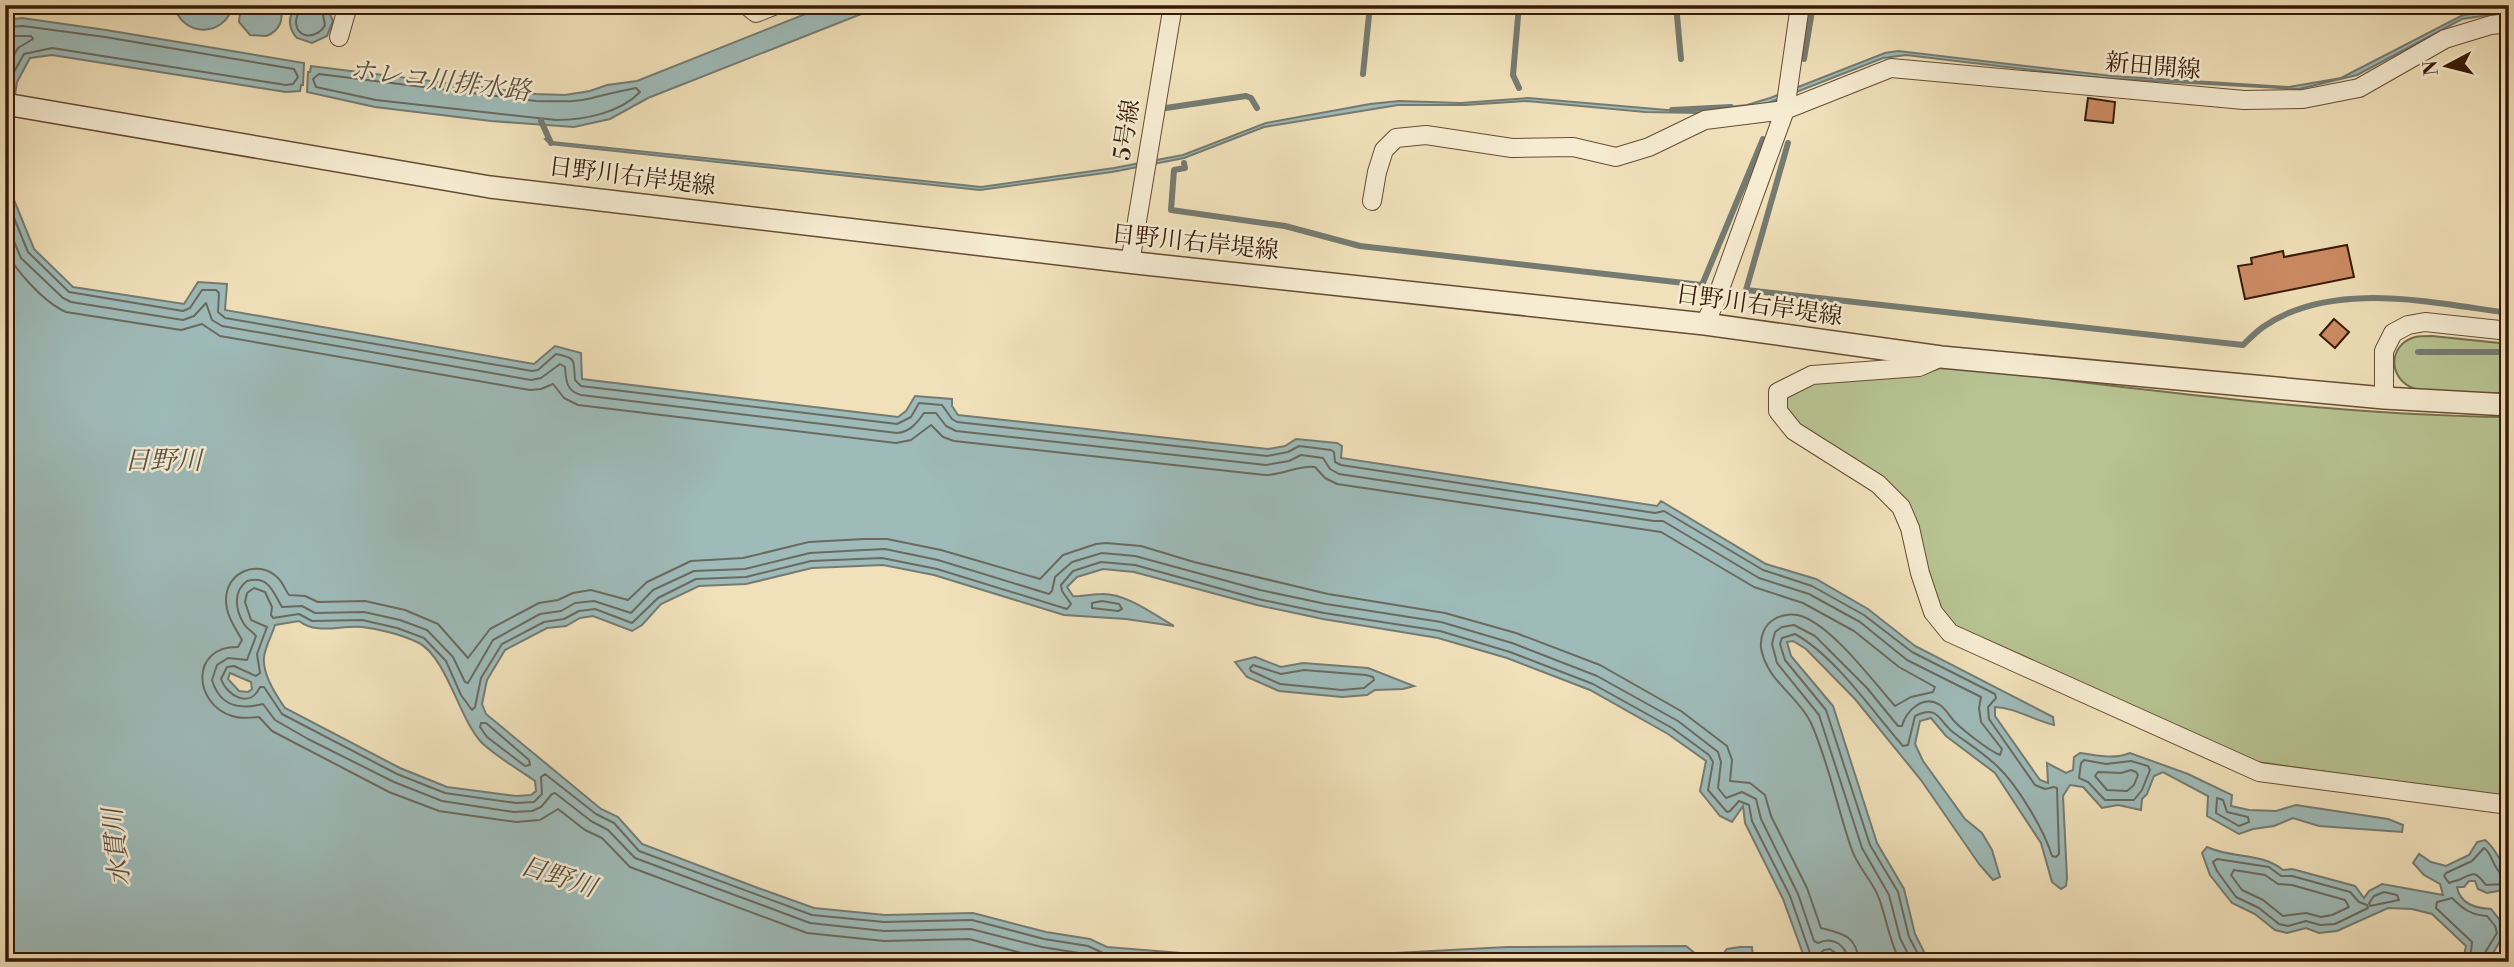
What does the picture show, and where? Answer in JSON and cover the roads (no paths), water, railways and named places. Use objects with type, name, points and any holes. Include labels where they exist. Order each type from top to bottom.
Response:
[{"type":"street","points":[[339,37],[348,5]]},
{"type":"street","points":[[746,5],[756,13],[776,5]]},
{"type":"street","name":"5号線","points":[[1130,262],[1173,5]]},
{"type":"street","points":[[1704,324],[1717,297],[1785,110],[1800,5]]},
{"type":"street","name":"新田開線","points":[[1372,201],[1384,150],[1396,138],[1426,135],[1512,148],[1573,147],[1616,157],[1649,147],[1705,120],[1785,110],[1891,68],[2244,100],[2304,99],[2359,88],[2445,39],[2491,25],[2509,23]]},
{"type":"street","name":"日野川右岸堤線","points":[[13,106],[490,187],[1130,262],[1704,324],[1941,357],[2384,398],[2509,405]]},
{"type":"street","points":[[2384,398],[2384,351],[2393,333],[2407,325],[2425,322],[2509,331]]},
{"type":"street","points":[[1941,357],[1919,367],[1812,374],[1778,392],[1778,411],[1794,431],[1878,484],[1901,507],[1910,527],[1920,573],[1933,612],[1950,633],[2259,772],[2509,805]]},
{"type":"water","points":[[174,5],[233,5],[222,24],[204,30],[185,24]]},
{"type":"water","points":[[241,5],[279,5],[280,24],[266,36],[250,35],[239,22]]},
{"type":"water","points":[[297,5],[326,5],[333,21],[327,36],[312,43],[297,38],[290,22]]},
{"type":"water","points":[[828,5],[884,5],[648,98],[610,119],[574,127],[491,121],[375,107],[307,92],[311,66],[536,94],[565,95],[590,91],[607,85],[637,81]]},
{"type":"water","points":[[2509,9],[2509,12],[2462,19],[2357,75],[2299,89],[2100,78],[1906,55],[1883,58],[1768,103],[1748,108],[1701,113],[1645,112],[1527,101],[1398,105],[1264,127],[1184,158],[1112,172],[980,190],[550,144],[545,139],[549,137],[552,142],[981,187],[1183,155],[1266,123],[1370,104],[1399,101],[1461,103],[1528,98],[1667,110],[1701,110],[1747,105],[1885,53],[1898,51],[2112,76],[2289,87],[2341,78],[2463,15]]},
{"type":"water","points":[[22,18],[304,63],[303,85],[300,91],[286,92],[52,55],[30,58],[17,82],[5,157],[5,20]]},
{"type":"water","name":"日野川","points":[[5,178],[34,249],[73,287],[184,304],[198,282],[227,284],[225,310],[534,364],[555,346],[581,353],[582,379],[898,417],[906,411],[915,396],[952,399],[952,406],[958,415],[1268,449],[1285,446],[1296,439],[1337,443],[1342,446],[1341,458],[1657,506],[1661,501],[1766,564],[1816,579],[1868,609],[1915,646],[2053,717],[2054,725],[1995,707],[1995,716],[2040,780],[2048,783],[2047,763],[2066,773],[2073,770],[2074,757],[2080,753],[2111,757],[2130,753],[2188,774],[2232,795],[2231,806],[2276,811],[2296,805],[2388,819],[2403,825],[2402,832],[2319,826],[2293,818],[2274,826],[2239,834],[2207,816],[2208,796],[2163,772],[2154,776],[2147,794],[2142,799],[2141,810],[2118,805],[2102,808],[2083,787],[2070,785],[2063,796],[2067,878],[2066,886],[2061,889],[2052,882],[2041,843],[1995,773],[1946,736],[1931,718],[1920,721],[1915,744],[1923,761],[1965,819],[1982,833],[1992,850],[2000,877],[1993,880],[1921,780],[1855,699],[1806,649],[1793,641],[1787,642],[1791,656],[1833,706],[1877,843],[1904,889],[1915,934],[1924,952],[1935,962],[1834,962],[1828,955],[1822,962],[1806,962],[1783,899],[1745,823],[1743,806],[1732,822],[1720,816],[1700,791],[1706,761],[1668,734],[1590,690],[1507,658],[1438,638],[1257,605],[1134,572],[1103,569],[1077,577],[1067,587],[1073,596],[1101,594],[1120,597],[1174,626],[1126,619],[1064,615],[934,575],[883,565],[812,568],[746,584],[699,586],[661,604],[642,625],[632,631],[593,616],[580,618],[566,626],[547,628],[505,650],[487,680],[482,704],[486,714],[601,809],[618,817],[642,844],[814,908],[885,915],[973,913],[1046,932],[1090,939],[1107,947],[1231,957],[1376,954],[1507,947],[1686,946],[1702,959],[1716,962],[5,962]],"holes":[[[299,621],[321,629],[376,629],[419,643],[437,662],[466,719],[482,743],[535,781],[536,791],[531,795],[516,796],[447,787],[400,768],[285,708],[267,677],[264,657],[275,625]],[[230,673],[251,682],[252,689],[248,692],[239,691],[228,679]]]},
{"type":"water","points":[[1255,657],[1281,667],[1303,663],[1368,668],[1414,686],[1342,697],[1279,691],[1247,677],[1235,662]]},
{"type":"water","points":[[2485,840],[2509,873],[2509,889],[2487,893],[2478,889],[2475,881],[2469,881],[2464,887],[2457,887],[2465,901],[2474,906],[2491,909],[2502,923],[2504,934],[2488,962],[2463,960],[2466,946],[2432,914],[2412,909],[2388,908],[2337,931],[2319,933],[2306,928],[2287,933],[2275,930],[2255,914],[2232,903],[2210,875],[2202,853],[2207,847],[2266,860],[2283,870],[2292,869],[2355,886],[2364,898],[2369,891],[2382,884],[2443,895],[2440,884],[2424,875],[2413,863],[2419,854],[2431,862],[2446,866],[2469,855],[2477,842]]},
{"type":"water","points":[[1752,947],[1753,959],[1750,962],[1717,962],[1727,949]]},
{"type":"waterway","points":[[1363,74],[1370,5]]},
{"type":"waterway","points":[[1519,5],[1513,75],[1519,88]]},
{"type":"waterway","points":[[1676,5],[1681,59]]},
{"type":"waterway","points":[[1804,59],[1813,5]]},
{"type":"waterway","points":[[1166,108],[1246,96],[1251,98],[1257,108]]},
{"type":"waterway","points":[[1672,110],[1731,107]]},
{"type":"waterway","points":[[541,121],[551,143]]},
{"type":"waterway","points":[[1184,163],[1185,168],[1174,170],[1171,210],[1285,226],[1360,246],[1702,285],[1763,139]]},
{"type":"waterway","points":[[1788,143],[1746,290],[2243,345],[2263,327],[2290,312],[2320,303],[2351,299],[2416,300],[2509,313]]},
{"type":"waterway","points":[[2418,352],[2509,352]]},
{"type":"water label","name":"ホレコ川排水路","points":[[440,81]]},
{"type":"water label","name":"水貫川","points":[[117,847]]}]
